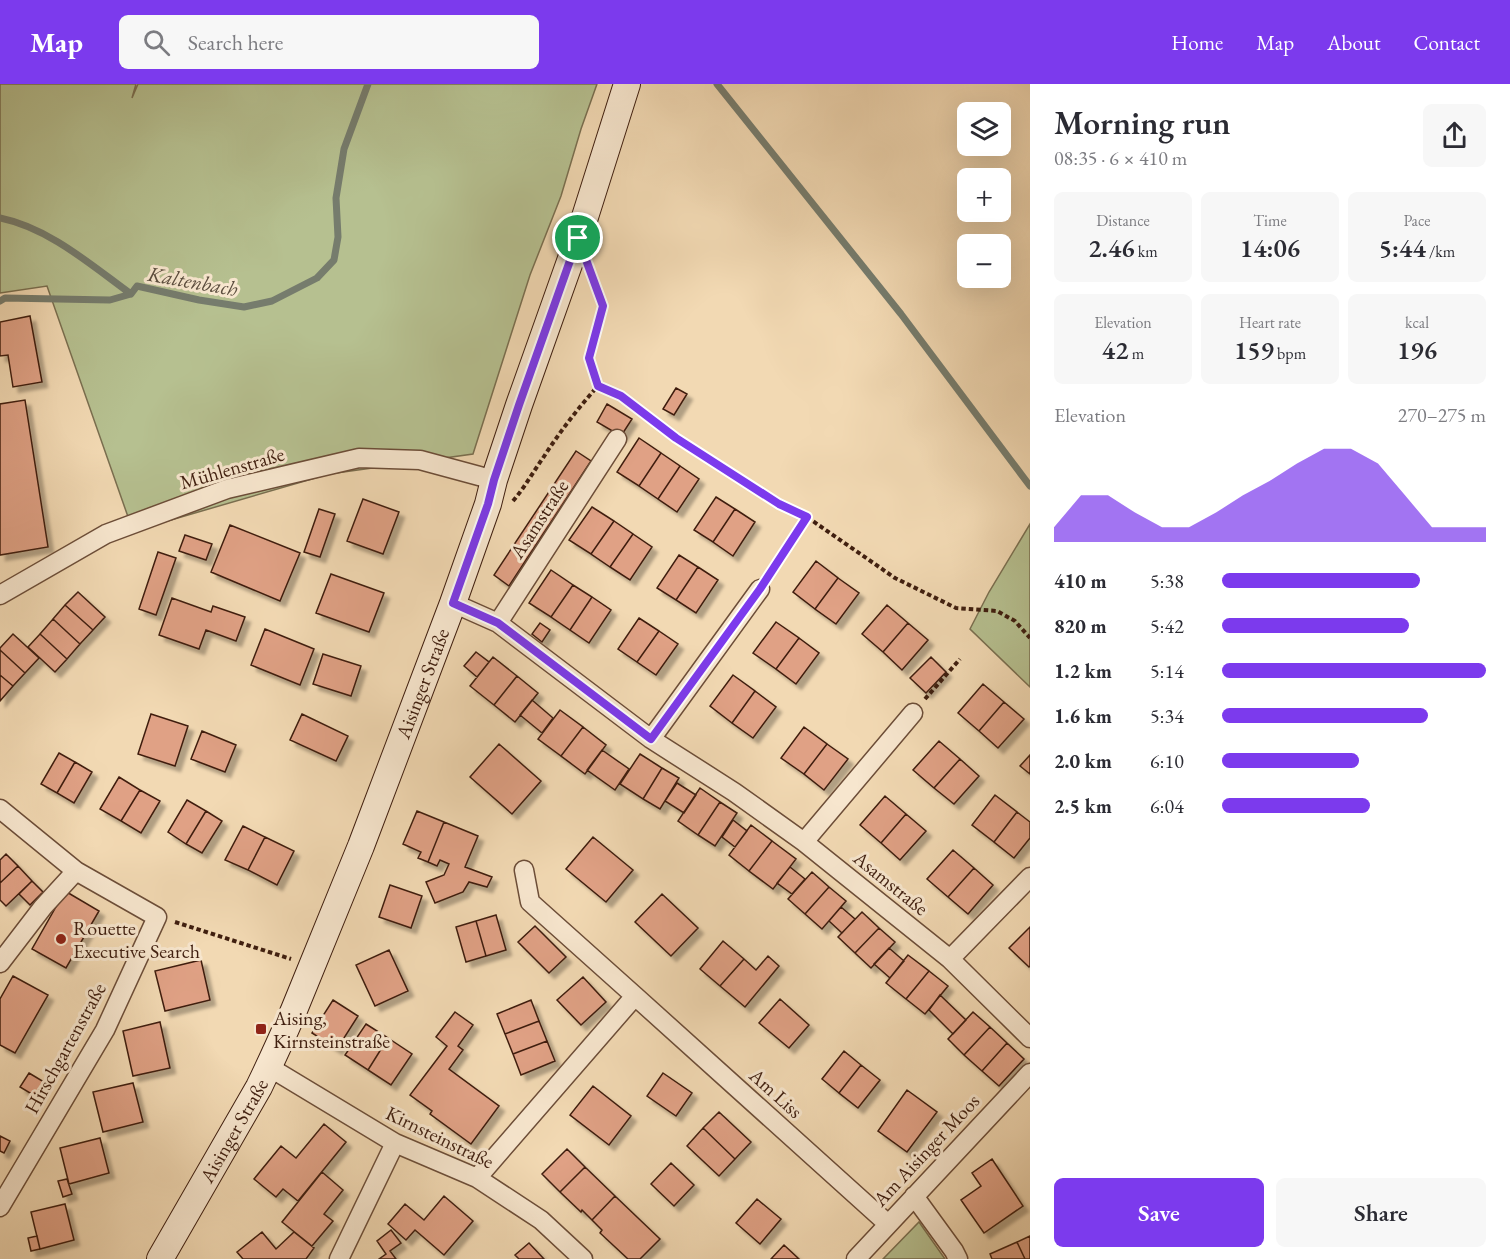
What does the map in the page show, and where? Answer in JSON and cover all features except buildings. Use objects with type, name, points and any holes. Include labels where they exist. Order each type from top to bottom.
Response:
[{"type":"main road","name":"Aisinger Straße","points":[[160,1259],[269,1067],[361,846],[453,603],[578,238],[627,84]]},
{"type":"street","name":"Asamstraße","points":[[498,623],[617,439]]},
{"type":"street","name":"Mühlenstraße","points":[[0,595],[105,534],[226,489],[358,458],[420,460],[491,492]]},
{"type":"street","points":[[651,739],[760,589]]},
{"type":"street","name":"Asamstraße","points":[[453,603],[498,623],[651,739],[734,792],[804,842],[950,959],[1030,1038]]},
{"type":"street","points":[[804,842],[913,713]]},
{"type":"street","points":[[0,809],[76,871],[157,917]]},
{"type":"street","name":"Am Liss","points":[[524,870],[530,902],[888,1224]]},
{"type":"street","points":[[0,963],[43,907],[76,871]]},
{"type":"street","points":[[950,959],[1030,877]]},
{"type":"street","name":"Hirschgartenstraße","points":[[0,1208],[105,1030],[157,917]]},
{"type":"street","points":[[477,1178],[635,996]]},
{"type":"street","name":"Kirnsteinstraße","points":[[269,1067],[395,1143],[477,1178],[541,1220],[583,1259]]},
{"type":"street","name":"Am Aisinger Moos","points":[[856,1259],[1030,1073]]},
{"type":"street","points":[[339,1259],[395,1143]]},
{"type":"street","points":[[914,1196],[958,1259]]},
{"type":"path","points":[[590,272],[603,306],[589,358],[598,386],[621,396],[676,438],[779,504],[807,517],[895,578],[956,608],[997,611],[1015,621],[1030,638]]},
{"type":"path","points":[[491,492],[507,509],[525,488],[542,458],[580,406],[598,386]]},
{"type":"path","points":[[760,589],[807,517]]},
{"type":"path","points":[[913,713],[960,659]]},
{"type":"path","points":[[157,917],[313,965]]},
{"type":"green space","points":[[0,84],[136,84],[132,98],[138,84],[597,84],[561,196],[530,275],[473,454],[329,474],[133,531],[47,286],[0,293]]},
{"type":"green space","points":[[1030,524],[1030,687],[970,629],[989,592]]},
{"type":"green space","points":[[919,1222],[945,1259],[883,1259]]},
{"type":"waterway","name":"Kaltenbach","points":[[0,301],[5,298],[110,300],[131,294],[137,286],[244,307],[272,301],[317,278],[334,260],[338,237],[336,198],[344,149],[368,84]]},
{"type":"waterway","points":[[717,84],[901,314],[1030,486]]},
{"type":"waterway","points":[[0,218],[36,230],[52,239],[131,294]]},
{"type":"place","name":"Rouette Executive Search","points":[[61,939]]},
{"type":"place","name":"Aising, Kirnsteinstraße","points":[[261,1029]]},
{"type":"route","points":[[578,238],[603,306],[589,358],[598,386],[621,396],[676,438],[779,504],[807,517],[760,589],[651,739],[498,623],[453,603],[578,238]]}]
